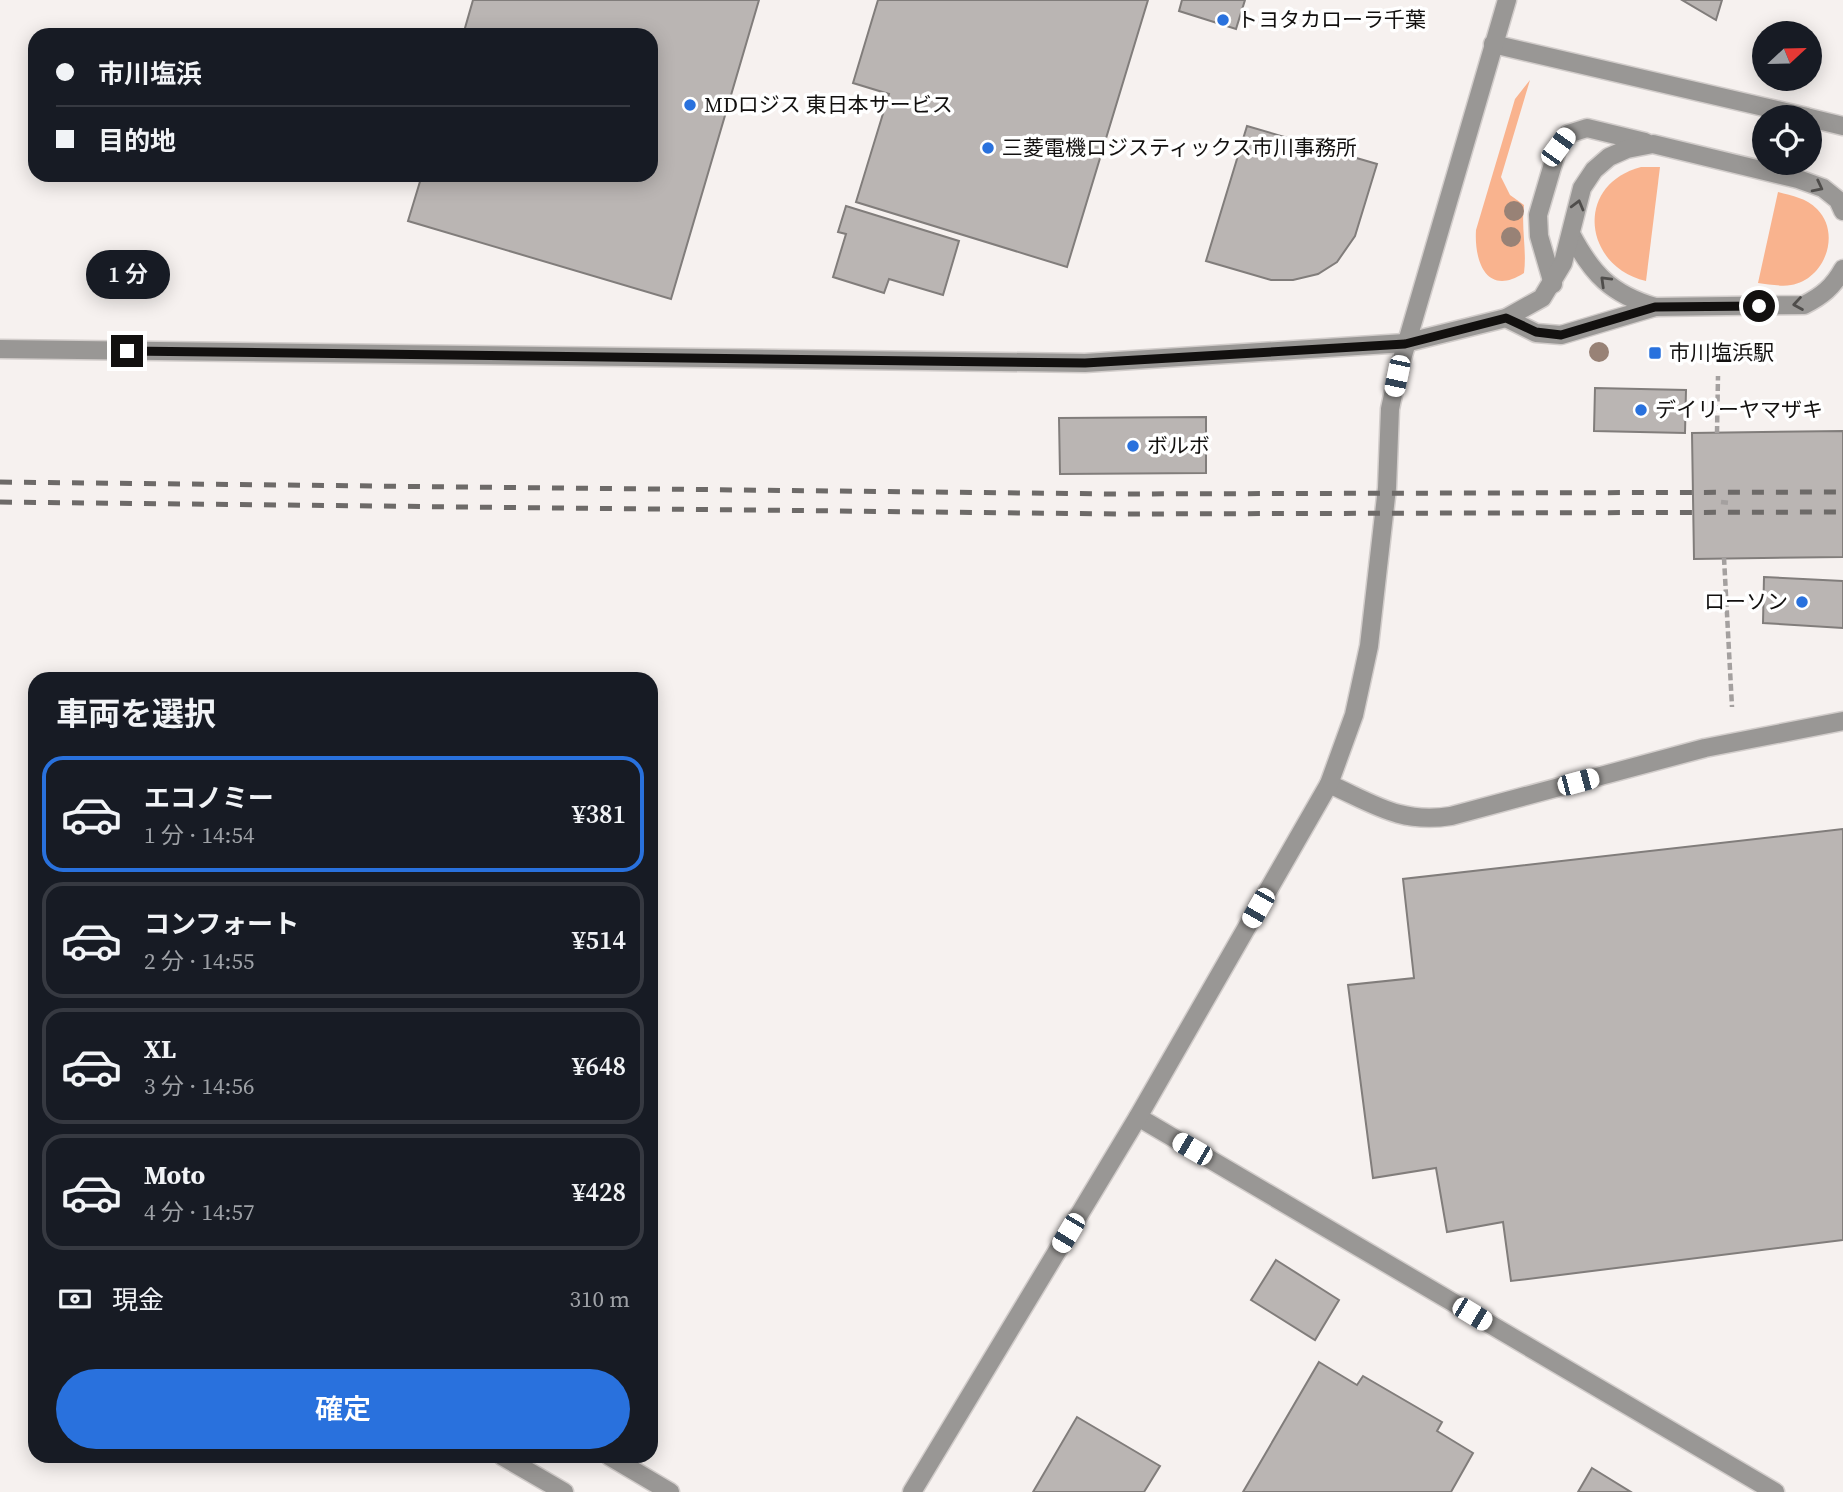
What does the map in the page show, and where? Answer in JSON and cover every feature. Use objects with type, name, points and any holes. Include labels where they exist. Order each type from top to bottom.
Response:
[{"type":"street","points":[[912,1492],[1138,1117],[1329,784],[1354,715],[1369,646],[1384,525],[1390,409],[1405,344],[1507,0]]},
{"type":"street","points":[[1493,44],[1753,105]]},
{"type":"street","points":[[1822,121],[1843,126]]},
{"type":"street","points":[[1553,284],[1539,236],[1538,215],[1558,147],[1568,134],[1587,128],[1798,179],[1823,188],[1838,200],[1843,211]]},
{"type":"street","points":[[0,349],[1085,363],[1405,344],[1506,318],[1529,308],[1553,284],[1572,234],[1582,188],[1594,170],[1609,157],[1627,149],[1653,144]]},
{"type":"street","points":[[1572,234],[1583,257],[1609,287],[1628,299],[1655,307]]},
{"type":"street","points":[[1506,318],[1536,332],[1561,335],[1655,307],[1804,305],[1822,296],[1835,284],[1843,269]]},
{"type":"street","points":[[1329,784],[1406,818],[1426,820],[1705,748],[1843,722]]},
{"type":"street","points":[[1138,1117],[1775,1492]]},
{"type":"street","points":[[514,1463],[564,1492]]},
{"type":"street","points":[[621,1463],[670,1492]]},
{"type":"path","points":[[1717,433],[1718,376]]},
{"type":"path","points":[[1721,502],[1730,503]]},
{"type":"path","points":[[1724,558],[1732,707]]},
{"type":"shaded area","points":[[1530,80],[1501,177],[1510,195],[1524,205],[1524,273],[1501,281],[1492,278],[1481,264],[1477,254],[1476,230],[1515,99]]},
{"type":"shaded area","points":[[1641,167],[1660,167],[1646,281],[1625,273],[1610,260],[1599,244],[1595,226],[1596,207],[1604,190],[1619,176]]},
{"type":"shaded area","points":[[1778,192],[1813,205],[1824,219],[1828,231],[1826,254],[1820,265],[1803,281],[1787,286],[1758,283]]},
{"type":"building","name":"MDロジス 東日本サービス","points":[[473,0],[759,0],[671,299],[408,221],[420,182],[658,182],[658,28],[465,28]]},
{"type":"building","name":"三菱電機ロジスティックス市川事務所","points":[[878,0],[1148,0],[1067,267],[856,202],[889,94],[853,83]]},
{"type":"building","name":"トヨタカローラ千葉","points":[[1182,0],[1245,0],[1236,29],[1179,11]]},
{"type":"building","points":[[1682,0],[1722,0],[1716,20]]},
{"type":"building","points":[[1247,126],[1377,164],[1355,236],[1337,262],[1318,274],[1293,280],[1271,280],[1206,261]]},
{"type":"building","points":[[846,206],[959,241],[943,295],[889,279],[884,293],[833,277],[846,234],[838,232]]},
{"type":"building","points":[[1595,388],[1686,390],[1685,433],[1594,431]]},
{"type":"building","name":"ボルボ","points":[[1206,417],[1206,473],[1060,474],[1059,418]]},
{"type":"building","points":[[1843,431],[1843,557],[1694,559],[1692,433]]},
{"type":"building","points":[[1764,577],[1843,581],[1843,628],[1763,623]]},
{"type":"building","points":[[1843,829],[1843,1240],[1511,1281],[1503,1222],[1447,1232],[1436,1168],[1373,1178],[1348,985],[1414,978],[1403,879]]},
{"type":"building","points":[[1276,1260],[1339,1300],[1315,1340],[1251,1300]]},
{"type":"building","points":[[1319,1362],[1357,1385],[1363,1376],[1442,1422],[1437,1431],[1473,1453],[1451,1492],[1243,1492]]},
{"type":"building","points":[[1077,1417],[1160,1466],[1144,1492],[1033,1492]]},
{"type":"building","points":[[1592,1468],[1631,1492],[1578,1492]]},
{"type":"railway","points":[[0,482],[1115,494],[1843,492]]},
{"type":"railway","points":[[0,502],[1120,514],[1843,512]]},
{"type":"place","name":"トヨタカローラ千葉","points":[[1223,20]]},
{"type":"place","name":"MDロジス 東日本サービス","points":[[690,105]]},
{"type":"place","name":"三菱電機ロジスティックス市川事務所","points":[[988,148]]},
{"type":"place","name":"市川塩浜駅","points":[[1655,353]]},
{"type":"place","name":"デイリーヤマザキ","points":[[1641,410]]},
{"type":"place","name":"ボルボ","points":[[1133,446]]},
{"type":"place","name":"ローソン","points":[[1802,602]]},
{"type":"route","points":[[127,351],[1085,363],[1405,344],[1506,318],[1536,332],[1561,335],[1655,307],[1759,306]]}]
